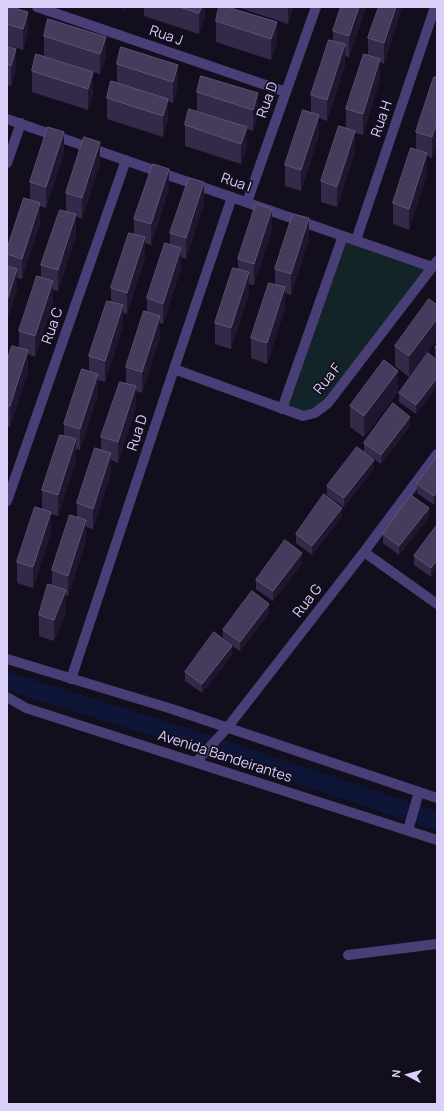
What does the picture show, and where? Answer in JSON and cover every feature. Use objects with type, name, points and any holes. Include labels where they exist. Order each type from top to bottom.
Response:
[{"type":"street","name":"Rua J","points":[[37,7],[286,92]]},
{"type":"street","name":"Rua D","points":[[247,202],[316,7]]},
{"type":"street","name":"Rua H","points":[[356,240],[435,7]]},
{"type":"street","name":"Rua I","points":[[7,119],[343,236],[435,264]]},
{"type":"street","points":[[7,163],[21,123]]},
{"type":"street","name":"Rua C","points":[[7,501],[126,160]]},
{"type":"street","name":"Rua D","points":[[71,679],[232,197]]},
{"type":"street","points":[[282,409],[343,236]]},
{"type":"street","name":"Rua F","points":[[174,369],[303,416],[315,413],[328,403],[435,264]]},
{"type":"street","name":"Rua G","points":[[196,762],[227,728],[364,552],[437,454]]},
{"type":"street","points":[[364,552],[437,604]]},
{"type":"street","name":"Avenida Bandeirantes","points":[[7,659],[172,709],[437,798]]},
{"type":"street","name":"Avenida Bandeirantes","points":[[7,697],[26,708],[437,840]]},
{"type":"street","points":[[408,830],[420,792]]},
{"type":"street","points":[[348,955],[437,944]]},
{"type":"shaded area","points":[[343,236],[432,267],[315,413],[282,409]]},
{"type":"building","points":[[7,7],[28,12],[23,29],[7,24]]},
{"type":"building","points":[[180,7],[202,7],[199,13]]},
{"type":"building","points":[[219,7],[227,7],[277,22],[271,39],[216,21]]},
{"type":"building","points":[[341,7],[359,7],[349,36],[333,31]]},
{"type":"building","points":[[379,7],[396,7],[384,43],[368,38]]},
{"type":"building","points":[[48,19],[106,37],[100,54],[44,36]]},
{"type":"building","points":[[329,40],[345,44],[327,100],[311,95]]},
{"type":"building","points":[[7,46],[16,49],[11,66],[7,64]]},
{"type":"building","points":[[121,47],[178,65],[173,82],[117,64]]},
{"type":"building","points":[[36,54],[93,72],[88,89],[32,71]]},
{"type":"building","points":[[364,54],[380,59],[363,114],[346,109]]},
{"type":"building","points":[[201,76],[258,93],[253,110],[197,92]]},
{"type":"building","points":[[434,77],[437,77],[437,123],[432,137],[416,132]]},
{"type":"building","points":[[111,81],[168,99],[163,116],[107,98]]},
{"type":"building","points":[[189,109],[247,127],[241,144],[185,125]]},
{"type":"building","points":[[303,110],[319,115],[301,170],[285,165]]},
{"type":"building","points":[[339,126],[355,131],[337,187],[321,181]]},
{"type":"building","points":[[48,127],[64,132],[46,187],[30,182]]},
{"type":"building","points":[[84,137],[100,142],[82,198],[66,193]]},
{"type":"building","points":[[411,148],[427,153],[409,209],[393,203]]},
{"type":"building","points":[[153,164],[169,169],[151,224],[134,219]]},
{"type":"building","points":[[189,178],[204,182],[186,238],[170,233]]},
{"type":"building","points":[[24,198],[40,203],[22,259],[7,254],[7,249]]},
{"type":"building","points":[[256,204],[272,209],[254,264],[238,259]]},
{"type":"building","points":[[60,210],[76,214],[58,270],[41,265]]},
{"type":"building","points":[[293,214],[309,218],[291,274],[275,269]]},
{"type":"building","points":[[129,233],[145,237],[127,293],[111,288]]},
{"type":"building","points":[[165,243],[181,248],[163,304],[147,298]]},
{"type":"building","points":[[7,266],[17,269],[7,301]]},
{"type":"building","points":[[233,268],[249,272],[231,328],[215,323]]},
{"type":"building","points":[[37,276],[53,281],[35,336],[19,331]]},
{"type":"building","points":[[269,283],[285,287],[267,343],[251,338]]},
{"type":"building","points":[[429,299],[437,305],[437,319],[409,356],[395,346]]},
{"type":"building","points":[[107,301],[123,305],[105,361],[89,356]]},
{"type":"building","points":[[144,311],[160,316],[142,372],[126,367]]},
{"type":"building","points":[[12,346],[28,350],[10,406],[7,406],[7,361]]},
{"type":"building","points":[[428,353],[437,360],[437,378],[416,405],[399,393]]},
{"type":"building","points":[[384,360],[398,371],[364,416],[350,406]]},
{"type":"building","points":[[82,369],[98,374],[80,429],[64,424]]},
{"type":"building","points":[[120,382],[136,386],[118,442],[101,437]]},
{"type":"building","points":[[393,403],[410,417],[381,455],[364,443]]},
{"type":"building","points":[[60,435],[76,439],[58,495],[42,490]]},
{"type":"building","points":[[357,447],[374,460],[344,498],[327,486]]},
{"type":"building","points":[[95,448],[111,453],[93,509],[77,503]]},
{"type":"building","points":[[437,456],[437,492],[434,496],[417,484]]},
{"type":"building","points":[[324,494],[342,508],[312,546],[296,534]]},
{"type":"building","points":[[411,495],[429,508],[399,546],[383,534]]},
{"type":"building","points":[[35,507],[51,512],[33,567],[17,562]]},
{"type":"building","points":[[70,515],[86,520],[68,576],[52,570]]},
{"type":"building","points":[[437,525],[437,560],[431,568],[414,556]]},
{"type":"building","points":[[285,540],[302,553],[273,591],[256,580]]},
{"type":"building","points":[[48,584],[66,590],[54,620],[39,615]]},
{"type":"building","points":[[252,591],[269,604],[240,642],[223,630]]},
{"type":"building","points":[[214,632],[232,646],[202,684],[185,672]]},
{"type":"waterway","points":[[7,681],[211,745],[437,821]]}]
